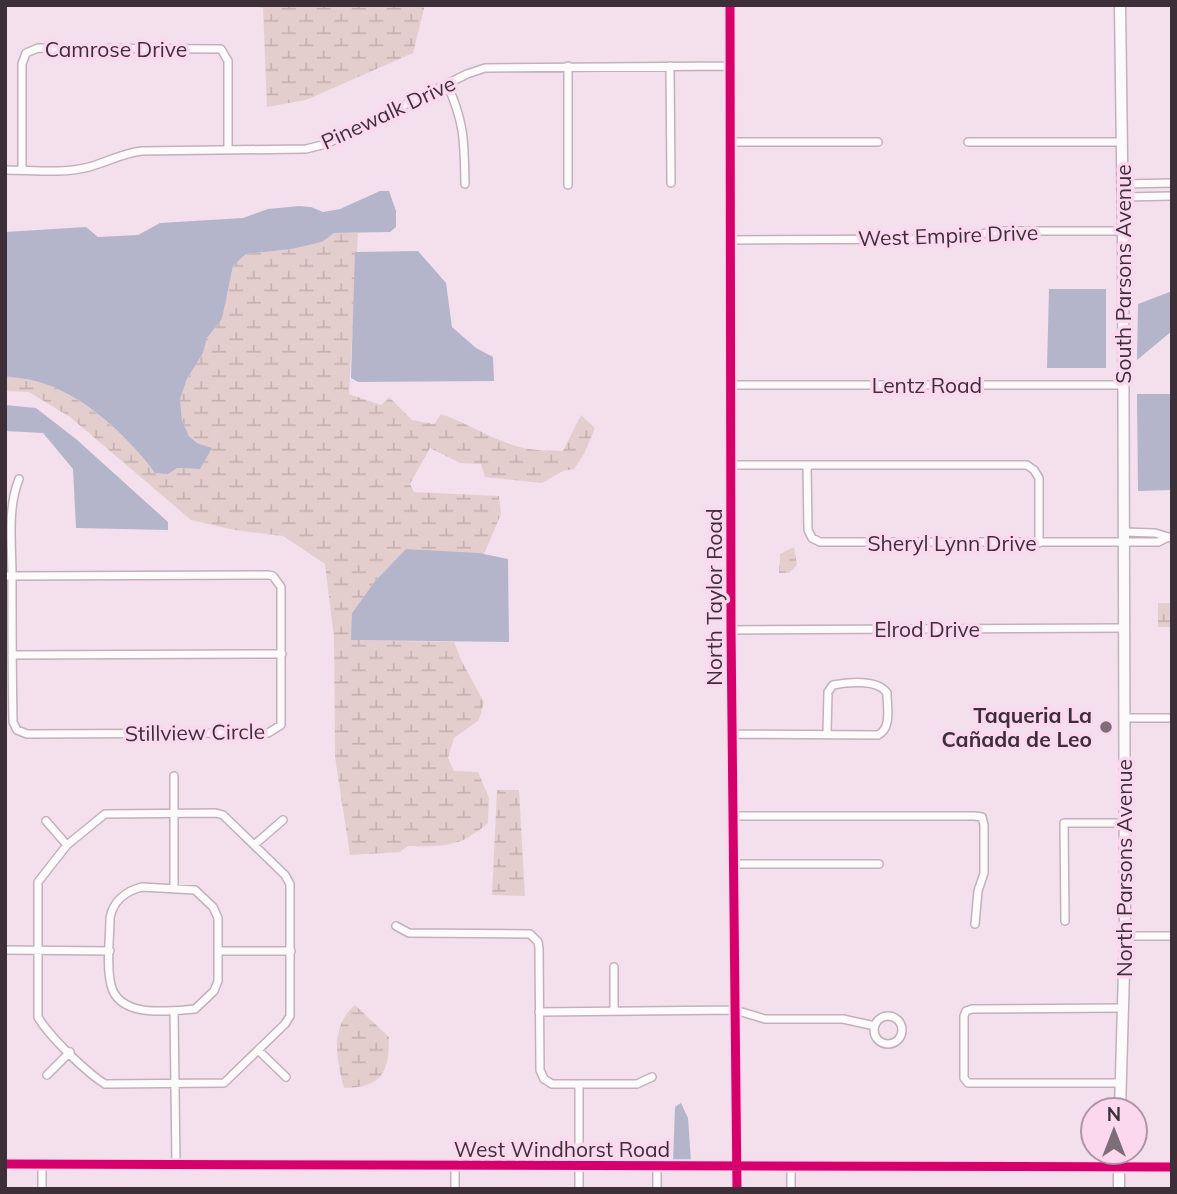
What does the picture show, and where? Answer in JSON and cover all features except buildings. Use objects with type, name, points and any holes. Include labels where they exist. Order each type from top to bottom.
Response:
[{"type":"main road","name":"South Parsons Avenue","points":[[1120,5],[1123,537]]},
{"type":"main road","name":"North Parsons Avenue","points":[[1120,1096],[1125,936],[1123,537]]},
{"type":"main road","points":[[1119,1166],[1119,1189]]},
{"type":"street","name":"North Taylor Road","points":[[730,5],[731,630],[737,1189]]},
{"type":"street","name":"Camrose Drive","points":[[22,170],[22,64],[26,53],[37,48],[221,49],[228,61],[228,150]]},
{"type":"street","points":[[568,66],[568,185]]},
{"type":"street","points":[[670,66],[671,183]]},
{"type":"street","name":"Pinewalk Drive","points":[[5,170],[88,167],[131,152],[295,150],[316,147],[485,68],[731,66]]},
{"type":"street","points":[[447,84],[464,130],[465,184]]},
{"type":"street","points":[[731,142],[878,142]]},
{"type":"street","points":[[968,142],[1122,142]]},
{"type":"street","points":[[1123,184],[1172,183]]},
{"type":"street","points":[[1123,197],[1172,196]]},
{"type":"street","name":"West Empire Drive","points":[[731,240],[951,239],[999,231],[1123,231]]},
{"type":"street","name":"Lentz Road","points":[[731,385],[1123,385]]},
{"type":"street","points":[[732,465],[1031,467],[1039,478],[1039,543]]},
{"type":"street","name":"Sheryl Lynn Drive","points":[[807,465],[808,530],[812,538],[820,542],[1039,543],[1154,533],[1169,538]]},
{"type":"street","points":[[9,576],[12,497],[19,480]]},
{"type":"street","name":"Stillview Circle","points":[[9,576],[273,576],[281,587],[282,720],[278,729],[268,733],[21,732],[13,722],[9,576]]},
{"type":"street","name":"Elrod Drive","points":[[731,630],[1123,628]]},
{"type":"street","points":[[12,655],[282,654]]},
{"type":"street","points":[[733,734],[882,733],[887,727],[887,693],[878,684],[833,685],[828,692],[827,733]]},
{"type":"street","points":[[1124,718],[1172,718]]},
{"type":"street","points":[[174,776],[174,887]]},
{"type":"street","points":[[174,813],[223,815],[285,875],[290,884],[290,1016],[224,1083],[105,1084],[96,1079],[69,1052],[38,1017],[37,882],[67,845],[105,814],[174,813]]},
{"type":"street","points":[[733,816],[982,817],[984,873],[978,891],[975,924]]},
{"type":"street","points":[[254,845],[284,820]]},
{"type":"street","points":[[46,821],[67,845]]},
{"type":"street","points":[[1065,921],[1064,823],[1125,823]]},
{"type":"street","points":[[734,864],[879,864]]},
{"type":"street","points":[[142,887],[174,887],[195,890],[213,907],[218,918],[218,981],[214,991],[195,1009],[140,1011],[128,1006],[111,986],[112,908],[129,890],[142,887]]},
{"type":"street","points":[[396,926],[409,933],[530,934],[538,942],[539,948],[541,1075],[552,1084],[579,1085],[637,1084],[652,1077]]},
{"type":"street","points":[[1125,936],[1172,936]]},
{"type":"street","points":[[5,950],[110,951]]},
{"type":"street","points":[[218,951],[291,951]]},
{"type":"street","points":[[614,967],[614,1011]]},
{"type":"street","points":[[1120,1083],[968,1083],[964,1078],[964,1016],[966,1011],[972,1009],[1122,1008]]},
{"type":"street","points":[[539,1012],[735,1010],[765,1019],[843,1020],[874,1026]]},
{"type":"street","points":[[174,1011],[176,1164]]},
{"type":"street","points":[[894,1017],[901,1023],[902,1032],[894,1043],[885,1044],[877,1039],[874,1026],[880,1018],[894,1017]]},
{"type":"street","points":[[258,1050],[286,1077]]},
{"type":"street","points":[[47,1074],[69,1052]]},
{"type":"street","points":[[579,1085],[579,1189]]},
{"type":"street","name":"West Windhorst Road","points":[[5,1164],[1104,1166]]},
{"type":"street","points":[[41,1189],[42,1165]]},
{"type":"street","points":[[455,1166],[455,1189]]},
{"type":"street","name":"West Windhorst Road","points":[[1146,1166],[1172,1167]]},
{"type":"street","points":[[657,1167],[657,1189]]},
{"type":"street","points":[[791,1167],[791,1189]]},
{"type":"green space","points":[[241,5],[425,5],[413,53],[306,100],[267,107],[263,8]]},
{"type":"green space","points":[[334,233],[358,233],[349,394],[381,405],[389,397],[412,420],[434,424],[441,414],[506,443],[533,450],[563,451],[581,415],[595,428],[574,469],[563,471],[542,483],[485,477],[481,464],[460,463],[430,448],[410,484],[414,492],[499,496],[501,514],[484,554],[406,549],[375,581],[352,613],[352,640],[454,642],[484,702],[479,720],[454,738],[448,758],[454,771],[478,772],[489,798],[488,823],[469,837],[451,844],[408,846],[400,852],[350,855],[335,757],[334,638],[325,564],[283,536],[234,530],[191,520],[70,417],[29,392],[5,391],[5,376],[33,380],[58,389],[104,420],[132,446],[155,473],[177,468],[200,469],[211,448],[197,443],[189,436],[182,420],[180,399],[187,379],[203,353],[207,338],[222,319],[233,266],[246,254],[292,249],[322,242]]},
{"type":"green space","points":[[794,547],[797,565],[789,573],[779,573],[780,554]]},
{"type":"green space","points":[[1158,603],[1172,603],[1172,627],[1158,627]]},
{"type":"green space","points":[[497,790],[519,790],[525,896],[492,895]]},
{"type":"green space","points":[[355,1005],[389,1037],[387,1060],[381,1075],[375,1081],[367,1085],[344,1088],[337,1055],[338,1033],[347,1013]]},
{"type":"water","points":[[380,191],[389,191],[396,211],[396,227],[390,232],[334,233],[322,242],[292,249],[246,254],[233,266],[222,319],[207,338],[203,353],[187,379],[180,399],[182,420],[189,436],[197,443],[212,448],[200,469],[177,468],[168,474],[155,473],[119,433],[90,408],[58,389],[5,376],[5,232],[86,227],[98,237],[138,235],[160,223],[243,218],[268,209],[299,206],[323,212],[340,209]]},
{"type":"water","points":[[418,251],[446,283],[452,327],[476,348],[493,357],[494,381],[358,382],[351,378],[355,252]]},
{"type":"water","points":[[1049,289],[1106,289],[1106,368],[1047,368]]},
{"type":"water","points":[[1172,291],[1172,331],[1137,360],[1138,304]]},
{"type":"water","points":[[1137,394],[1172,394],[1172,490],[1138,491]]},
{"type":"water","points":[[5,405],[36,408],[76,439],[168,522],[168,530],[76,528],[73,469],[43,433],[5,431]]},
{"type":"water","points":[[406,549],[479,553],[508,559],[509,642],[351,640],[352,613],[375,581]]},
{"type":"water","points":[[681,1103],[688,1118],[691,1161],[673,1162],[675,1107]]},
{"type":"cycle path","points":[[730,5],[731,630],[737,1189]]},
{"type":"cycle path","points":[[5,1164],[1172,1167]]},
{"type":"place","name":"Taqueria La Cañada de Leo","points":[[1106,727]]}]
